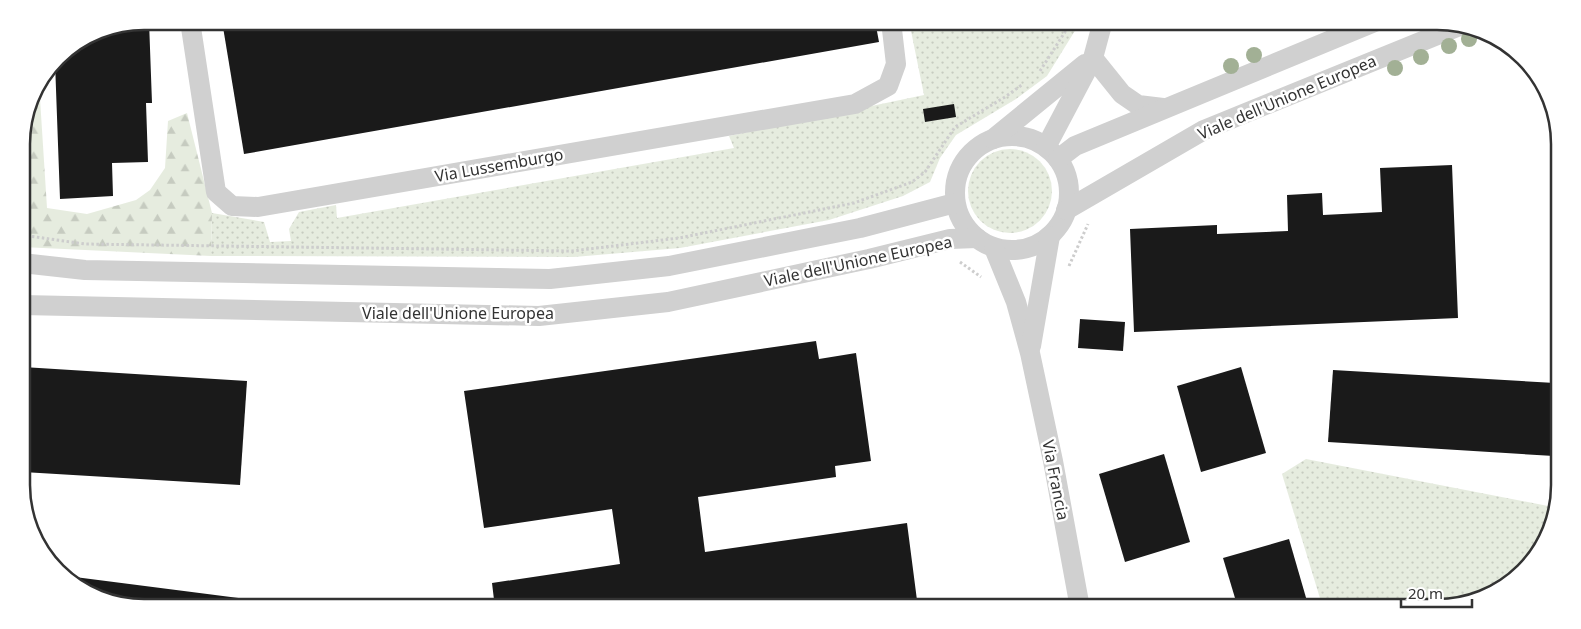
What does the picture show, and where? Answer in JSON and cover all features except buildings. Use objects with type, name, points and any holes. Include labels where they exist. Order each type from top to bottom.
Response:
[{"type":"street","name":"Via Lussemburgo","points":[[191,30],[216,192],[232,206],[258,207],[855,104],[888,86],[896,64],[892,30]]},
{"type":"street","points":[[1052,153],[1093,58],[1101,30]]},
{"type":"street","points":[[993,139],[1011,136],[1030,139],[1052,153],[1075,146],[1355,30]]},
{"type":"street","name":"Viale dell'Unione Europea","points":[[1066,210],[1204,130],[1448,31]]},
{"type":"street","points":[[1093,58],[1122,94],[1138,105],[1163,108]]},
{"type":"street","points":[[955,203],[956,183],[962,164],[975,149],[993,139],[1093,58]]},
{"type":"street","name":"Viale dell'Unione Europea","points":[[30,305],[539,316],[668,302],[869,259],[950,239],[985,243],[1014,250],[1033,246],[1050,236],[1060,224],[1066,210],[1069,193],[1066,175],[1052,153]]},
{"type":"street","name":"Viale dell'Unione Europea","points":[[30,264],[85,270],[550,279],[669,266],[860,228],[955,203],[963,223],[985,243]]},
{"type":"street","name":"Via Francia","points":[[1030,353],[1050,236]]},
{"type":"street","name":"Via Francia","points":[[985,243],[1016,302],[1030,353],[1053,461],[1078,599]]},
{"type":"path","points":[[1033,76],[1040,71],[1066,30]]},
{"type":"path","points":[[30,236],[85,244],[572,251],[679,238],[854,203],[912,182],[925,172],[955,126],[1005,97],[1026,82]]},
{"type":"path","points":[[1067,274],[1072,256],[1090,222]]},
{"type":"path","points":[[954,261],[962,262],[981,276],[985,283]]},
{"type":"green space","points":[[911,30],[1075,30],[1047,76],[1016,99],[956,135],[940,158],[930,182],[903,196],[829,220],[680,248],[574,257],[211,256],[212,213],[264,222],[270,242],[291,241],[289,229],[299,212],[336,205],[337,218],[734,148],[729,136],[924,95]]},
{"type":"green space","points":[[40,98],[47,208],[87,214],[136,200],[150,190],[165,168],[168,121],[187,113],[212,213],[211,256],[30,247],[30,136],[34,114]]},
{"type":"green space","points":[[1010,149],[1033,156],[1045,168],[1052,191],[1045,214],[1033,226],[1010,233],[987,226],[975,214],[968,191],[975,168],[987,156]]},
{"type":"green space","points":[[1306,459],[1549,506],[1539,536],[1518,566],[1494,584],[1474,593],[1445,599],[1320,599],[1282,474]]}]
